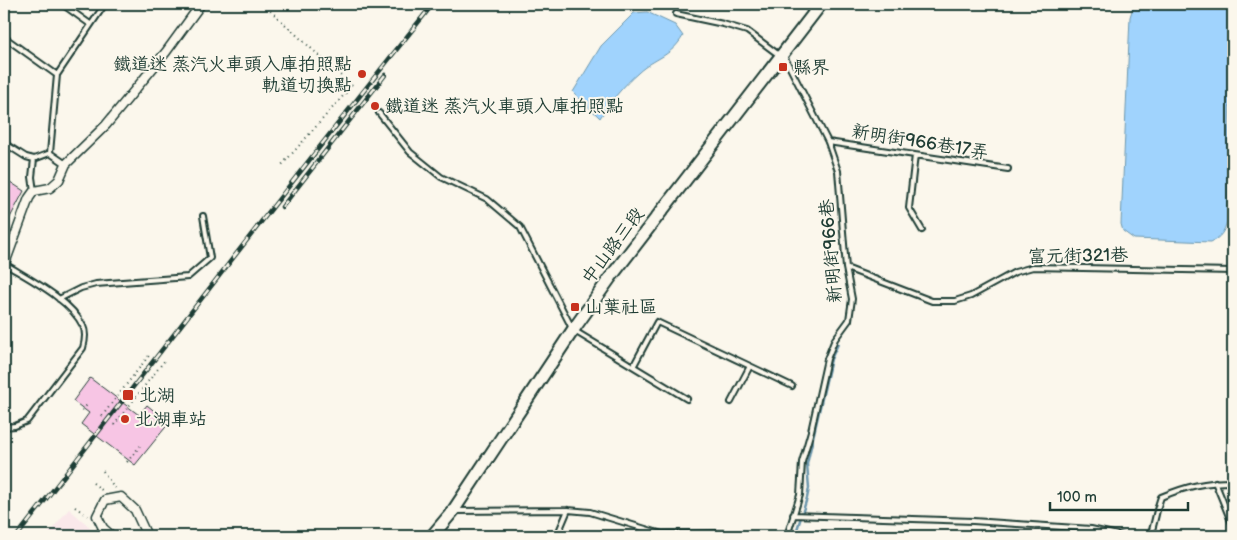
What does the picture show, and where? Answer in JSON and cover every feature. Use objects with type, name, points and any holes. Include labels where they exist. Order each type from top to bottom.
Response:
[{"type":"street","points":[[4,265],[29,198],[34,191],[50,188],[59,180],[66,164],[106,125],[166,52],[201,4]]},
{"type":"street","name":"中山路三段","points":[[432,536],[453,511],[573,330],[610,278],[817,8]]},
{"type":"street","points":[[112,536],[103,528],[97,516],[105,500],[117,498],[135,510],[147,536]]},
{"type":"lane","points":[[62,4],[90,24]]},
{"type":"lane","points":[[50,153],[57,75],[105,4]]},
{"type":"lane","points":[[805,4],[817,8]]},
{"type":"lane","points":[[676,14],[747,31],[782,55]]},
{"type":"lane","points":[[4,37],[57,75]]},
{"type":"lane","name":"新明街966巷","points":[[782,55],[828,142],[838,171],[846,268],[852,299],[849,320],[835,339],[827,359],[802,462],[800,495],[787,536]]},
{"type":"lane","points":[[379,113],[410,152],[441,178],[487,199],[520,227],[573,330],[634,365],[687,399]]},
{"type":"lane","name":"新明街966巷17弄","points":[[828,142],[1008,169]]},
{"type":"lane","points":[[4,143],[26,157],[34,159],[50,153]]},
{"type":"lane","points":[[50,153],[66,164]]},
{"type":"lane","points":[[915,155],[909,208],[922,230]]},
{"type":"lane","points":[[34,159],[32,177],[34,191]]},
{"type":"lane","points":[[59,299],[81,288],[96,284],[188,277],[210,258],[203,216]]},
{"type":"lane","points":[[4,265],[59,299],[75,314],[84,327],[85,339],[83,348],[27,420],[15,426],[4,427]]},
{"type":"lane","name":"富元街321巷","points":[[846,268],[932,301],[955,301],[971,296],[1015,272],[1033,267],[1233,271]]},
{"type":"lane","points":[[634,365],[657,322],[792,386]]},
{"type":"lane","points":[[731,402],[750,366]]},
{"type":"lane","points":[[1150,536],[1155,524],[1156,511],[1161,497],[1184,488],[1215,482],[1233,482]]},
{"type":"lane","points":[[1215,482],[1233,526]]},
{"type":"lane","points":[[453,511],[568,510],[590,512],[662,534],[736,533],[748,536]]},
{"type":"lane","points":[[557,536],[568,510]]},
{"type":"lane","points":[[793,515],[982,522],[1091,529],[1122,536]]},
{"type":"lane","points":[[96,536],[103,528]]},
{"type":"path","points":[[263,4],[352,86],[281,166]]},
{"type":"path","points":[[102,416],[151,354]]},
{"type":"path","points":[[114,425],[165,360]]},
{"type":"path","points":[[82,410],[87,405]]},
{"type":"path","points":[[127,462],[140,446]]},
{"type":"path","points":[[103,472],[117,498]]},
{"type":"path","points":[[93,484],[117,498]]},
{"type":"shaded area","points":[[69,509],[91,528],[84,536],[51,536],[48,534]]},
{"type":"water","points":[[1134,4],[1232,5],[1227,221],[1222,234],[1211,242],[1134,239],[1123,231],[1121,224],[1130,17]]},
{"type":"water","points":[[647,12],[675,25],[683,36],[673,49],[644,68],[628,83],[600,118],[573,92],[601,46],[634,13]]},
{"type":"building","points":[[4,178],[24,191],[4,229]]},
{"type":"building","name":"北湖車站","points":[[90,378],[139,415],[147,405],[169,423],[135,465],[81,424],[89,413],[73,401]]},
{"type":"waterway","points":[[795,536],[809,488],[807,464],[831,359],[838,344]]},
{"type":"railway","points":[[17,536],[433,4]]},
{"type":"railway","points":[[282,207],[385,75]]},
{"type":"place","name":"縣界","points":[[783,67]]},
{"type":"place","name":"鐵道迷 蒸汽火車頭入庫拍照點 軌道切換點","points":[[362,74]]},
{"type":"place","name":"鐵道迷 蒸汽火車頭入庫拍照點","points":[[375,106]]},
{"type":"place","name":"山葉社區","points":[[575,307]]},
{"type":"place","name":"北湖","points":[[128,395]]},
{"type":"place","name":"北湖車站","points":[[125,419]]}]
